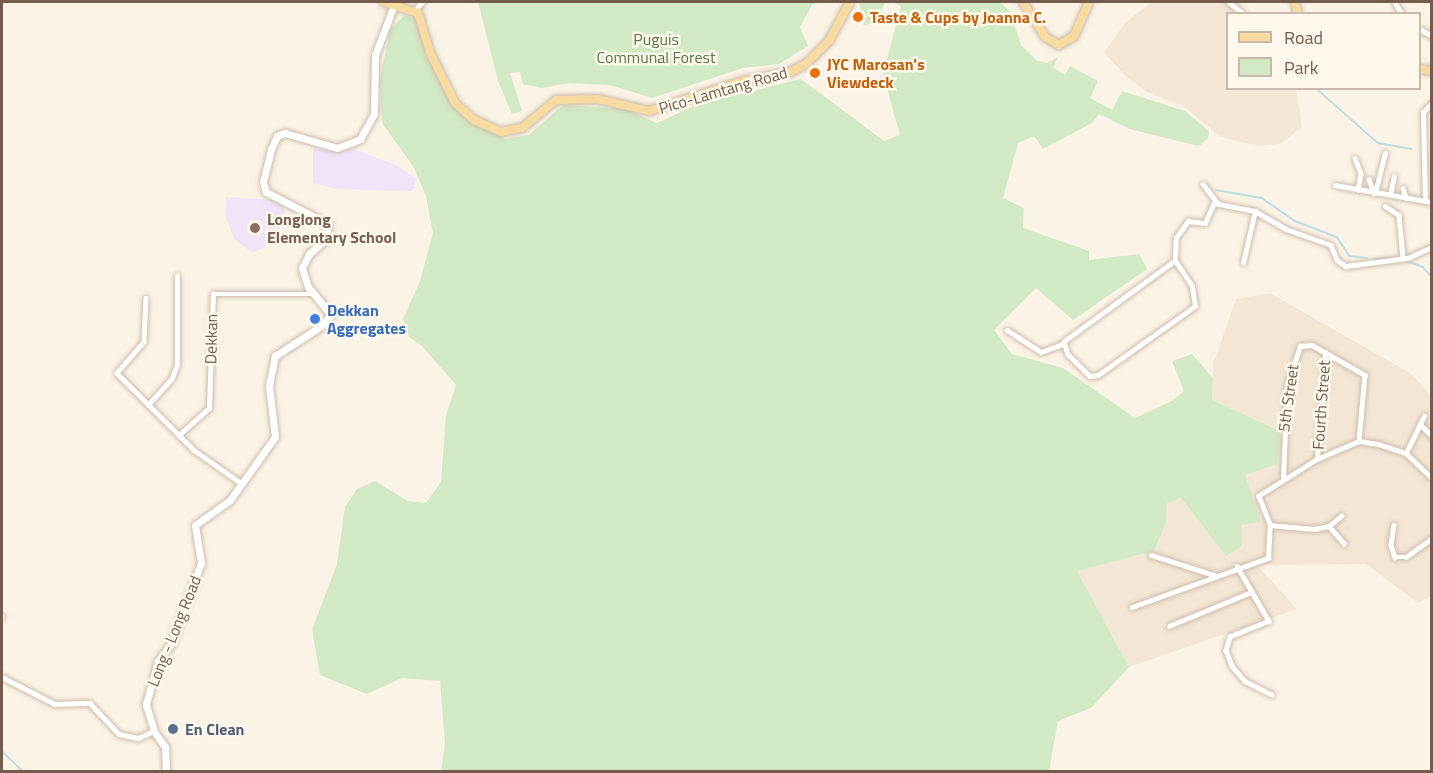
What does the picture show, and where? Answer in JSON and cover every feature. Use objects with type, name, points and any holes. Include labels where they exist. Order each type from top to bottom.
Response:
[{"type":"main road","points":[[384,2],[415,10]]},
{"type":"main road","name":"Pico-Lamtang Road","points":[[415,10],[421,17],[430,52],[454,103],[483,125],[512,132],[556,100],[597,99],[649,111],[744,81],[790,72],[806,64],[829,41],[850,2]]},
{"type":"main road","points":[[1023,2],[1046,37],[1059,45],[1074,36],[1089,2]]},
{"type":"main road","name":"Long - Long Road","points":[[166,771],[167,753],[154,731],[146,704],[158,661],[171,644],[201,563],[195,525],[230,501],[276,433],[269,386],[275,356],[321,326],[331,315],[313,294],[302,268],[309,254],[325,240],[328,224],[266,192],[263,182],[272,149],[277,136],[285,133],[337,148],[360,139],[373,120],[375,55],[394,4]]},
{"type":"street","points":[[415,10],[422,2]]},
{"type":"street","points":[[1229,2],[1242,12]]},
{"type":"street","points":[[1335,185],[1428,202],[1423,146],[1423,112],[1431,102]]},
{"type":"street","points":[[1375,193],[1385,153]]},
{"type":"street","points":[[1355,158],[1361,174],[1358,190]]},
{"type":"street","points":[[1390,195],[1394,176]]},
{"type":"street","points":[[1369,179],[1375,193]]},
{"type":"street","points":[[1203,184],[1217,202],[1255,211],[1286,229],[1331,245],[1337,260],[1346,266],[1404,258],[1431,247]]},
{"type":"street","points":[[1403,188],[1406,198]]},
{"type":"street","points":[[1063,344],[1094,377],[1195,306],[1196,294],[1175,261],[1178,232],[1188,221],[1205,223],[1217,202]]},
{"type":"street","points":[[1385,206],[1399,215],[1404,258]]},
{"type":"street","points":[[1243,263],[1255,211]]},
{"type":"street","points":[[1007,330],[1041,352],[1063,344],[1175,261]]},
{"type":"street","points":[[148,405],[172,378],[177,364],[177,276]]},
{"type":"street","name":"Dekkan","points":[[179,435],[209,408],[213,294],[313,294]]},
{"type":"street","points":[[146,298],[144,342],[117,372],[179,435],[241,483]]},
{"type":"street","name":"5th Street","points":[[1283,479],[1285,403],[1295,353],[1306,344],[1325,352]]},
{"type":"street","points":[[1325,352],[1365,375],[1359,441]]},
{"type":"street","name":"Fourth Street","points":[[1317,459],[1325,352]]},
{"type":"street","points":[[1406,453],[1424,416]]},
{"type":"street","points":[[1420,424],[1431,435]]},
{"type":"street","points":[[1132,608],[1237,566],[1270,556],[1270,525],[1258,496],[1317,459],[1359,441],[1406,453],[1431,478]]},
{"type":"street","points":[[1270,525],[1329,526],[1341,516]]},
{"type":"street","points":[[1394,525],[1391,545],[1395,557],[1406,557],[1431,538]]},
{"type":"street","points":[[1329,526],[1344,543]]},
{"type":"street","points":[[1151,555],[1214,575]]},
{"type":"street","points":[[1237,566],[1269,621],[1230,637],[1226,650],[1232,666],[1245,681],[1272,695]]},
{"type":"street","points":[[1169,626],[1251,592]]},
{"type":"street","points":[[2,677],[55,704],[90,703],[124,736],[138,738],[154,731]]},
{"type":"shaded area","points":[[1152,2],[1224,2],[1238,12],[1226,12],[1226,90],[1296,90],[1302,127],[1281,144],[1258,146],[1221,137],[1185,107],[1147,92],[1127,77],[1104,53],[1125,23]]},
{"type":"shaded area","points":[[313,149],[353,149],[396,165],[416,179],[413,191],[336,189],[313,183]]},
{"type":"shaded area","name":"Longlong Elementary School","points":[[226,197],[272,200],[284,205],[286,217],[271,243],[253,253],[235,240],[225,216]]},
{"type":"shaded area","points":[[1270,293],[1410,373],[1431,395],[1431,596],[1418,603],[1366,564],[1257,565],[1297,609],[1129,667],[1077,571],[1154,551],[1166,523],[1167,502],[1181,498],[1226,556],[1241,525],[1244,475],[1280,431],[1212,400],[1213,365],[1236,299]]},
{"type":"green space","name":"Puguis Communal Forest","points":[[478,2],[819,2],[812,5],[800,27],[808,46],[779,64],[743,68],[652,98],[610,85],[569,83],[542,88],[523,84],[520,72],[510,73],[522,111],[512,114],[498,81]]},
{"type":"green space","points":[[859,2],[885,2],[878,21],[864,26]]},
{"type":"green space","points":[[892,2],[1000,2],[1011,13],[1021,45],[1037,61],[1047,63],[1058,57],[1053,67],[1065,75],[1070,66],[1098,81],[1090,98],[1112,110],[1122,91],[1185,111],[1209,131],[1208,138],[1199,146],[1129,129],[1099,114],[1092,123],[1043,149],[1034,136],[1018,143],[1003,198],[1024,208],[1023,228],[1089,251],[1089,260],[1139,254],[1147,269],[1073,320],[1036,288],[994,330],[1012,354],[1063,368],[1135,418],[1172,401],[1184,391],[1172,361],[1192,354],[1213,378],[1212,400],[1280,431],[1277,464],[1245,475],[1261,522],[1241,525],[1242,546],[1226,556],[1181,498],[1167,503],[1166,523],[1154,551],[1077,571],[1129,667],[1091,708],[1058,721],[1049,771],[441,771],[445,743],[440,681],[402,678],[367,694],[320,675],[312,630],[337,564],[345,507],[357,489],[375,481],[408,501],[426,503],[441,482],[446,415],[456,385],[422,346],[409,337],[403,319],[420,281],[433,233],[426,196],[413,166],[382,123],[380,79],[390,29],[405,15],[416,19],[426,55],[454,108],[475,124],[505,139],[529,135],[563,105],[624,109],[657,123],[696,105],[801,79],[884,141],[900,135],[883,74],[901,6]]},
{"type":"waterway","points":[[1318,90],[1378,143],[1411,149]]},
{"type":"waterway","points":[[1216,190],[1262,198],[1295,221],[1337,237],[1350,256],[1367,258]]},
{"type":"waterway","points":[[1374,259],[1391,258]]},
{"type":"waterway","points":[[1404,260],[1423,267],[1432,277]]},
{"type":"waterway","points":[[2,751],[24,772]]},
{"type":"place","name":"Taste & Cups by Joanna C.","points":[[858,17]]},
{"type":"place","name":"JYC Marosan's Viewdeck","points":[[815,73]]},
{"type":"place","name":"Longlong Elementary School","points":[[255,228]]},
{"type":"place","name":"Dekkan Aggregates","points":[[315,319]]},
{"type":"place","name":"En Clean","points":[[173,729]]}]
